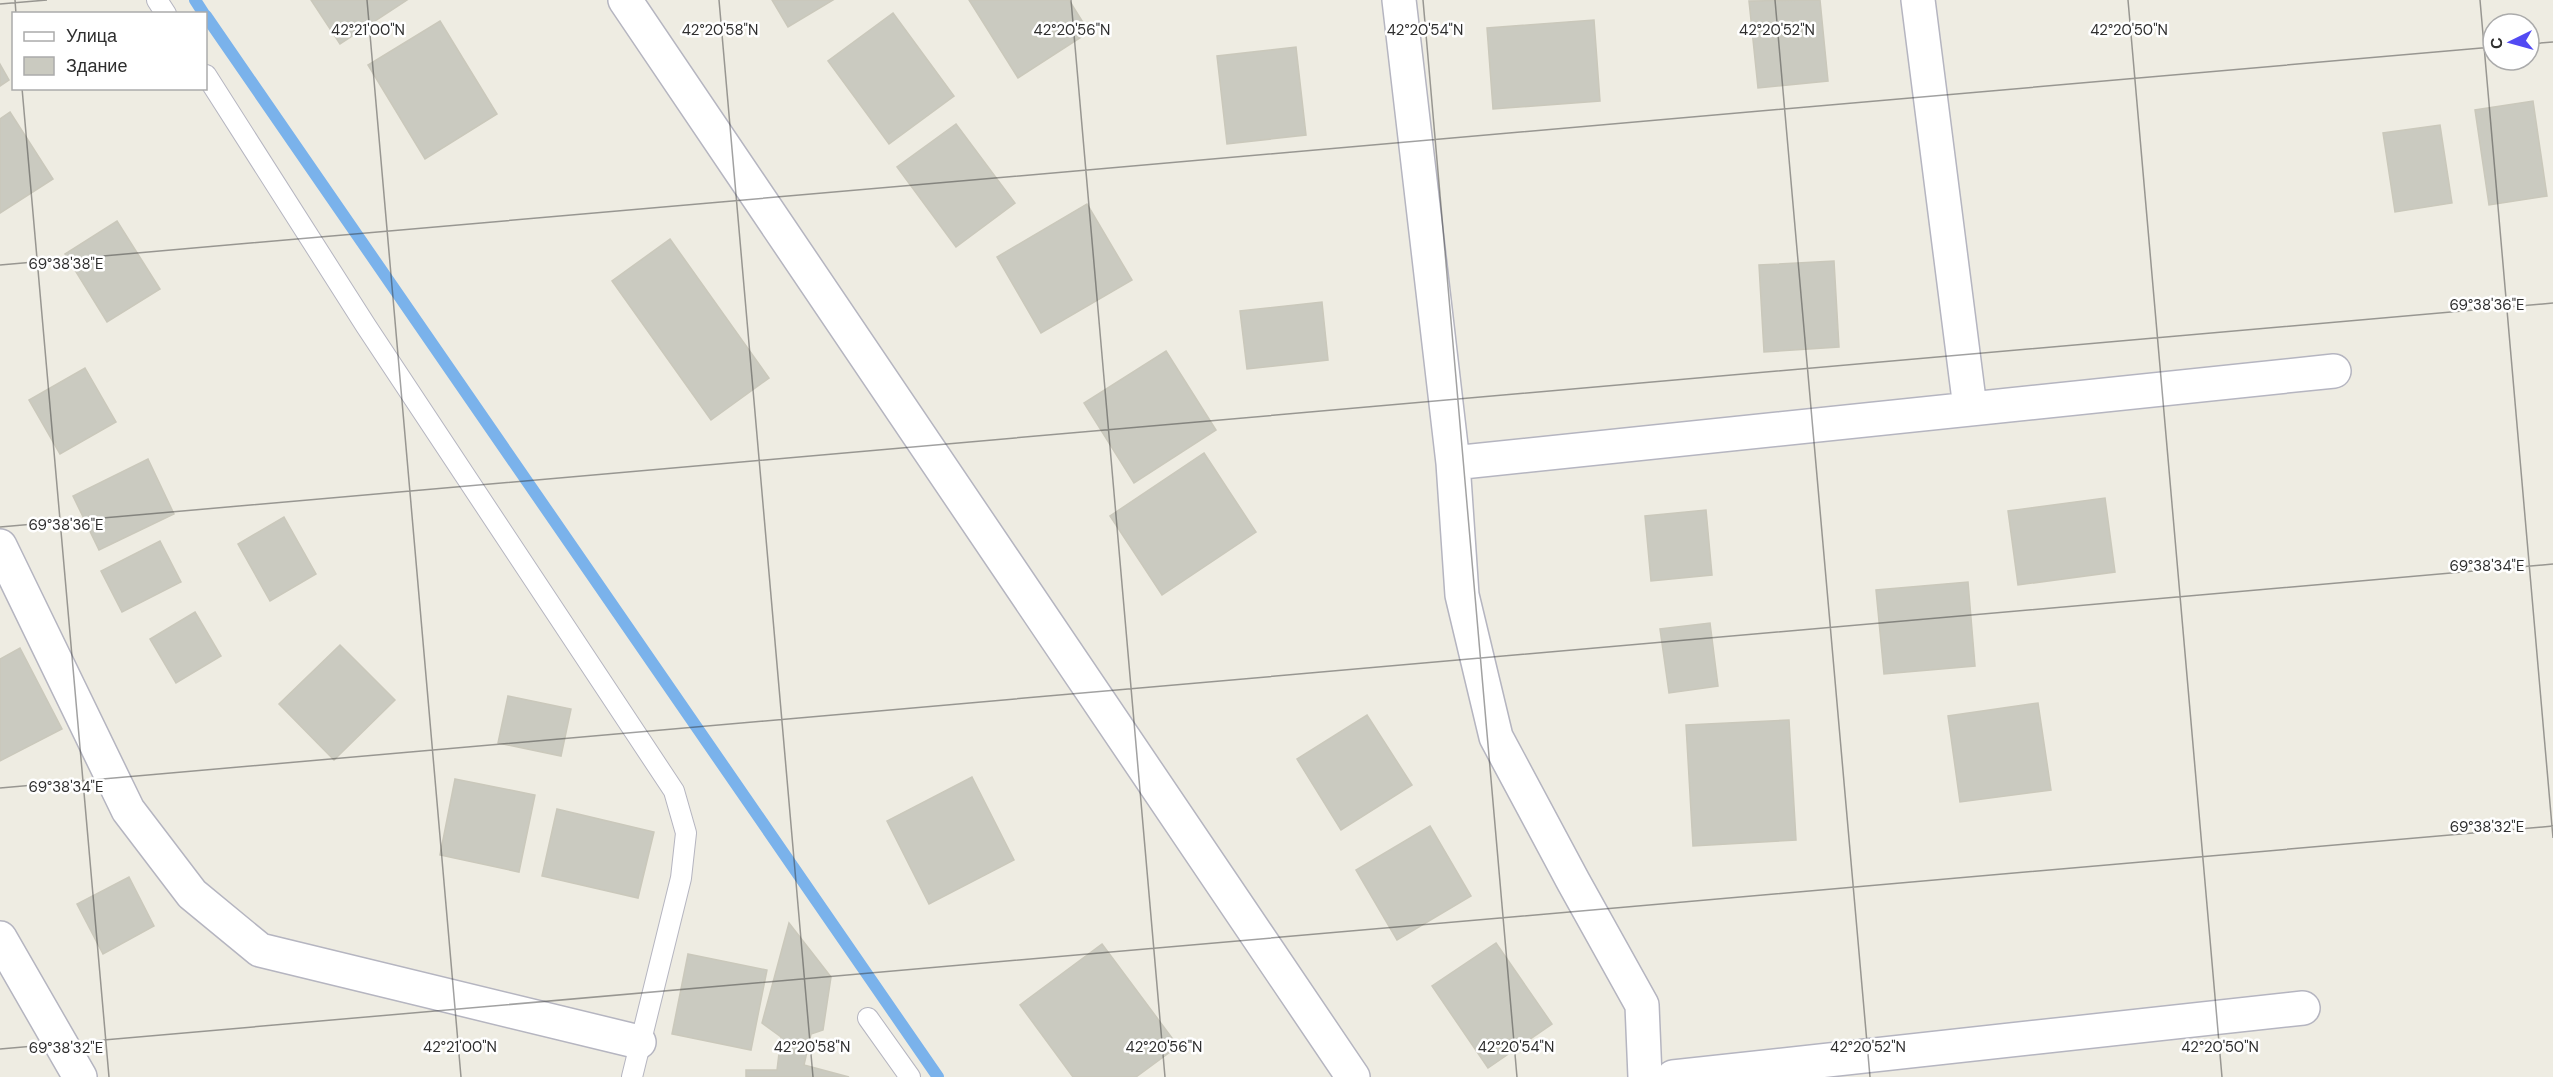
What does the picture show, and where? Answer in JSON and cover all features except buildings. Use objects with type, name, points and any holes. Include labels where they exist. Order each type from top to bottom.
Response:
[{"type":"street","points":[[625,0],[1353,1077]]},
{"type":"street","points":[[1399,0],[1453,463],[1462,595],[1496,737],[1642,1005],[1645,1077]]},
{"type":"street","points":[[1918,0],[1970,408]]},
{"type":"street","points":[[1453,463],[2334,371]]},
{"type":"street","points":[[0,546],[128,810],[192,894],[260,950],[639,1042]]},
{"type":"street","points":[[0,938],[80,1077]]},
{"type":"street","points":[[1673,1077],[2303,1008]]},
{"type":"lane","points":[[207,77],[366,326],[674,791],[686,833],[681,878],[632,1077]]},
{"type":"lane","points":[[868,1018],[910,1077]]},
{"type":"waterway","points":[[195,0],[203,12]]},
{"type":"waterway","points":[[207,17],[938,1077]]}]
